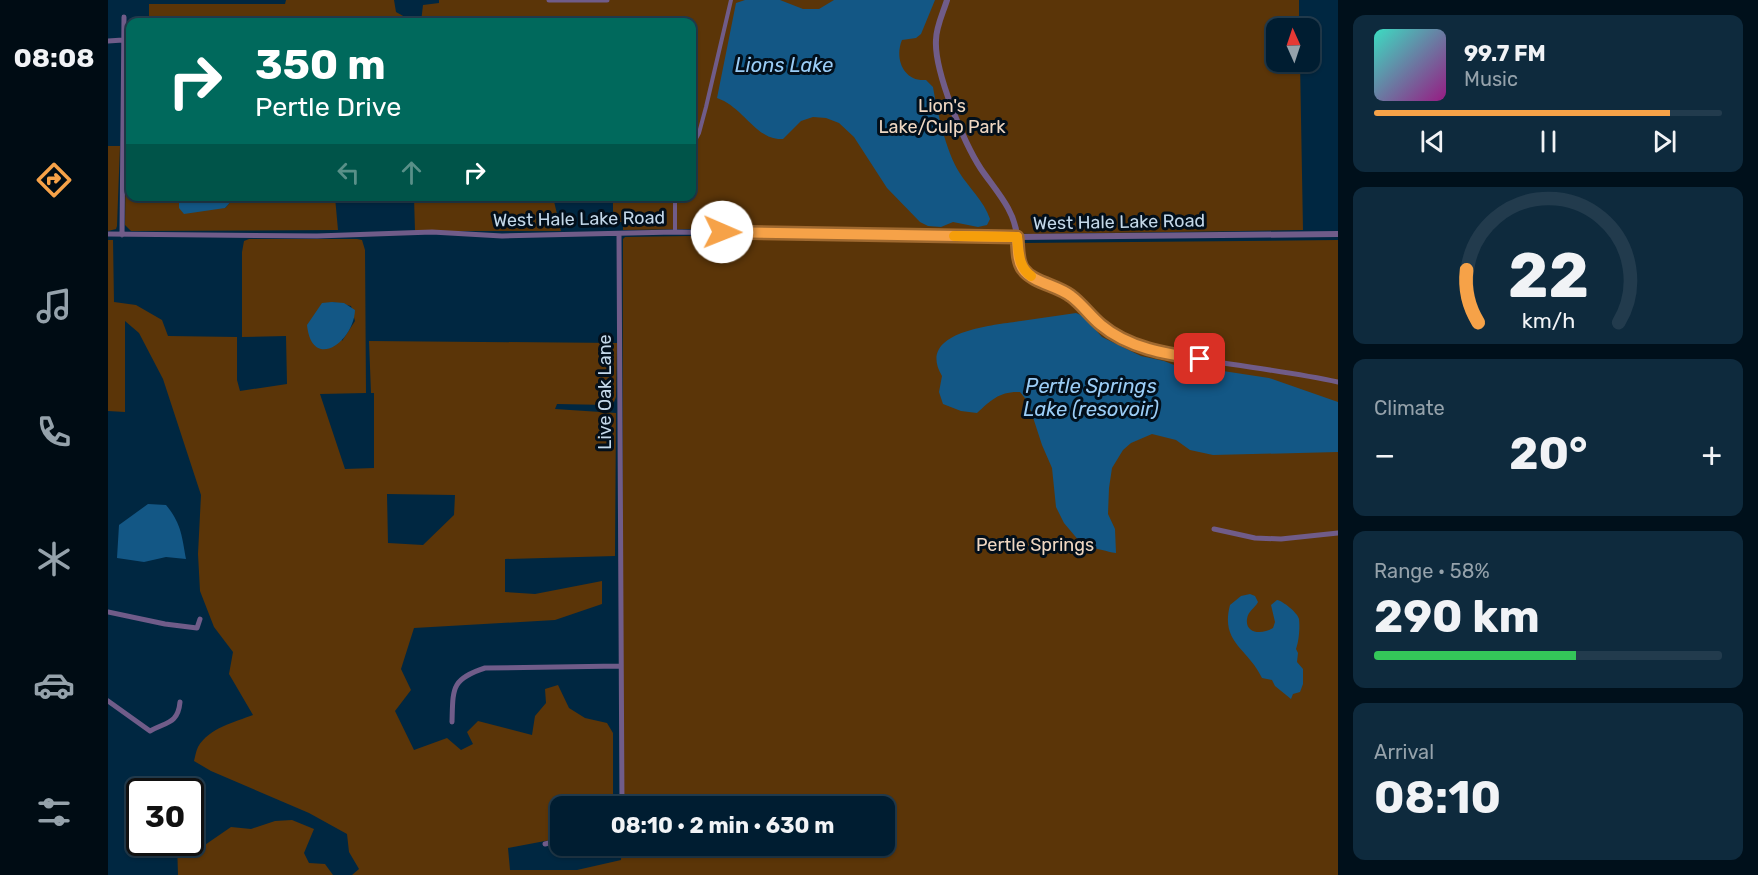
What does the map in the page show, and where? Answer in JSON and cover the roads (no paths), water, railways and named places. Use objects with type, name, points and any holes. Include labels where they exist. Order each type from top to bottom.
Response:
[{"type":"street","points":[[549,0],[607,0]]},
{"type":"street","points":[[696,139],[706,107],[731,0]]},
{"type":"street","points":[[947,0],[936,36],[935,50],[940,72],[969,151],[1000,195],[1014,220],[1020,262],[1029,275],[1072,297],[1101,325],[1143,348],[1338,382]]},
{"type":"street","points":[[122,235],[124,17]]},
{"type":"street","points":[[108,40],[123,40]]},
{"type":"street","points":[[675,201],[675,232]]},
{"type":"street","name":"West Hale Lake Road","points":[[108,234],[317,236],[432,232],[501,236],[675,232],[1017,237],[1338,234]]},
{"type":"street","name":"Live Oak Lane","points":[[619,234],[622,796]]},
{"type":"street","points":[[1214,529],[1255,538],[1281,539],[1338,533]]},
{"type":"street","points":[[108,612],[197,628],[200,619]]},
{"type":"street","points":[[452,722],[452,699],[457,682],[469,673],[485,668],[620,666]]},
{"type":"street","points":[[108,701],[150,731],[172,721],[179,710],[180,702]]},
{"type":"street","points":[[545,844],[550,843]]},
{"type":"water","name":"Lions Lake","points":[[745,0],[780,0],[803,9],[819,9],[834,0],[935,0],[921,34],[916,38],[902,40],[900,62],[912,77],[926,80],[933,87],[950,153],[959,172],[987,212],[990,219],[987,225],[978,227],[953,222],[941,227],[928,226],[920,222],[887,188],[854,137],[839,123],[826,118],[813,117],[801,121],[783,139],[774,138],[765,135],[735,108],[717,98],[736,3]]},
{"type":"water","points":[[179,201],[231,201],[225,208],[184,214],[179,208]]},
{"type":"water","points":[[322,303],[344,303],[355,310],[353,322],[341,341],[324,349],[316,347],[310,339],[307,325]]},
{"type":"water","name":"Pertle Springs Lake (resovoir)","points":[[1076,313],[1083,316],[1102,337],[1141,356],[1208,374],[1223,371],[1269,378],[1338,402],[1338,452],[1213,455],[1190,450],[1176,440],[1152,434],[1131,443],[1123,450],[1112,468],[1108,514],[1115,529],[1116,553],[1085,548],[1064,523],[1056,507],[1052,468],[1028,402],[1020,392],[1013,392],[996,397],[977,413],[961,411],[943,404],[939,392],[942,376],[937,361],[939,349],[948,340],[961,333],[993,325]]},
{"type":"water","points":[[148,504],[166,505],[171,512],[180,530],[186,559],[166,557],[144,562],[117,558],[119,525]]},
{"type":"water","points":[[1250,594],[1255,596],[1258,602],[1247,619],[1247,624],[1252,630],[1260,632],[1273,628],[1275,622],[1271,605],[1277,600],[1290,608],[1299,619],[1296,649],[1297,662],[1303,669],[1303,684],[1300,692],[1293,694],[1291,699],[1275,686],[1272,680],[1262,678],[1232,637],[1228,618],[1230,605],[1241,596]]},
{"type":"park label","name":"Lion's Lake/Culp Park","points":[[942,116]]},
{"type":"park label","name":"Pertle Springs","points":[[1035,545]]}]
